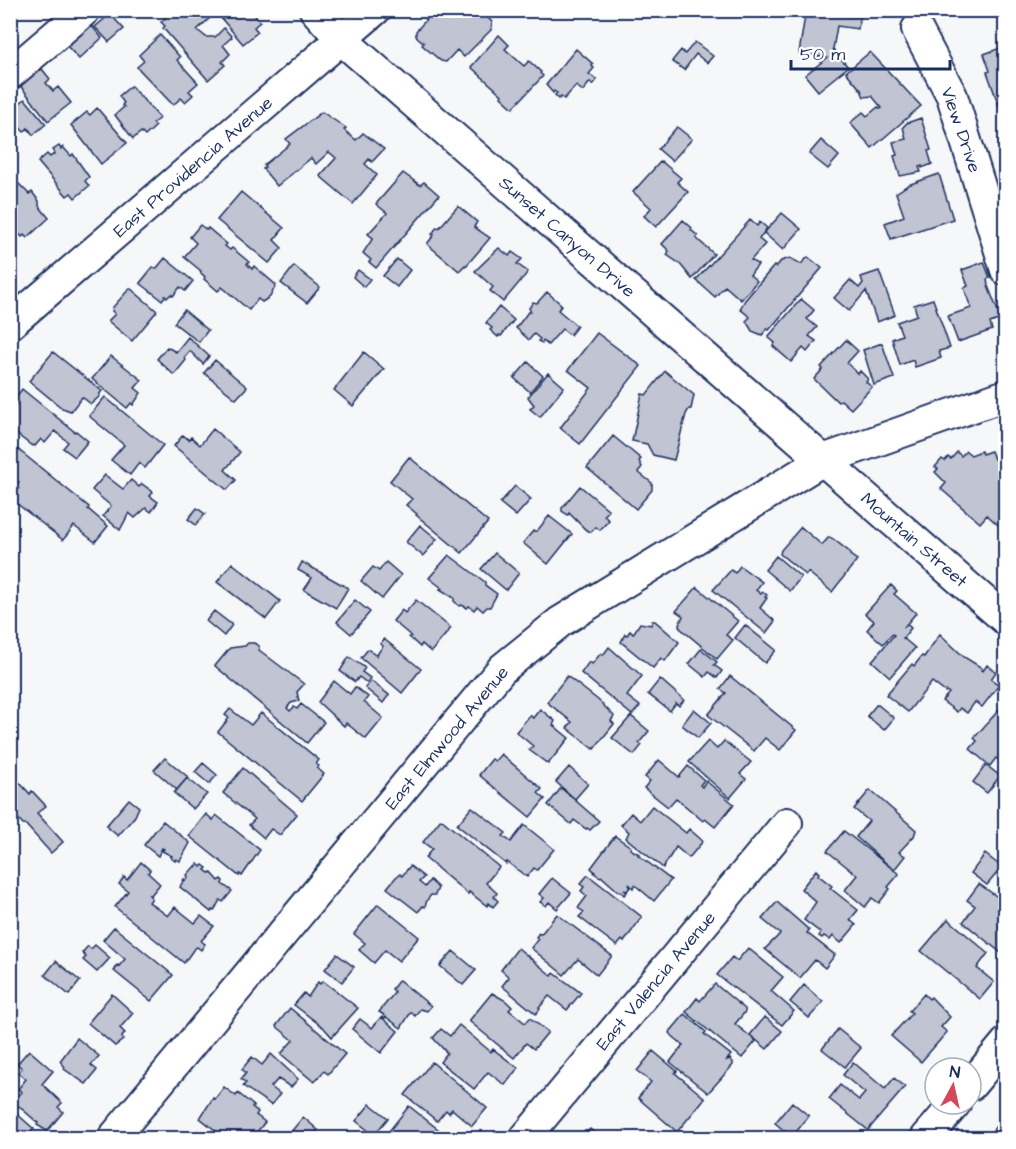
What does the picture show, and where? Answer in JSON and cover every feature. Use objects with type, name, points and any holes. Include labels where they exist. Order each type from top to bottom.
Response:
[{"type":"street","points":[[10,75],[85,10]]},
{"type":"street","name":"Sunset Canyon Drive","points":[[315,10],[341,39],[823,460]]},
{"type":"street","name":"East Providencia Avenue","points":[[10,324],[375,10]]},
{"type":"street","name":"View Drive","points":[[917,29],[952,96],[1005,270]]},
{"type":"street","name":"East Elmwood Avenue","points":[[113,1138],[502,669],[560,622],[823,460],[1005,395]]},
{"type":"street","name":"Mountain Street","points":[[823,460],[1005,620]]},
{"type":"street","name":"East Valencia Avenue","points":[[525,1138],[787,823]]},
{"type":"street","points":[[983,1070],[1005,1043]]},
{"type":"street","points":[[926,1138],[945,1116]]},
{"type":"building","points":[[173,10],[181,12],[203,10],[210,18],[197,30],[206,37],[215,37],[224,28],[232,37],[223,45],[230,54],[222,62],[225,65],[208,80],[163,28],[165,26],[161,22]]},
{"type":"building","points":[[214,10],[256,10],[253,13],[260,22],[254,27],[258,32],[243,44]]},
{"type":"building","points":[[424,10],[483,10],[492,22],[491,30],[464,57],[457,50],[446,62],[441,61],[422,45],[424,43],[416,36],[416,31],[426,20]]},
{"type":"building","points":[[806,10],[861,10],[858,29],[837,26],[833,49],[848,67],[818,91],[805,75],[827,58],[799,53]]},
{"type":"building","points":[[110,14],[124,29],[109,42],[95,27]]},
{"type":"building","points":[[90,24],[102,38],[79,59],[66,45]]},
{"type":"building","points":[[160,35],[180,57],[177,60],[198,83],[189,91],[193,95],[185,102],[181,98],[173,105],[137,67],[144,61],[139,55]]},
{"type":"building","points":[[499,35],[509,45],[505,49],[524,66],[529,61],[543,76],[513,108],[471,67]]},
{"type":"building","points":[[695,42],[713,56],[707,63],[696,54],[684,70],[672,61],[681,50],[685,54]]},
{"type":"building","points":[[1006,46],[1006,104],[999,106],[987,72],[990,71],[984,54]]},
{"type":"building","points":[[576,49],[593,64],[594,68],[589,74],[597,80],[593,85],[590,82],[583,91],[576,86],[564,99],[561,97],[559,99],[555,95],[557,93],[554,91],[553,93],[546,85]]},
{"type":"building","points":[[870,52],[921,106],[872,148],[850,123],[863,112],[867,116],[878,107],[882,108],[872,96],[864,97],[846,72]]},
{"type":"building","points":[[42,69],[50,79],[46,83],[53,91],[58,87],[71,103],[48,121],[19,84],[36,70],[37,72]]},
{"type":"building","points":[[131,86],[160,118],[153,123],[156,126],[145,136],[141,132],[133,139],[115,115],[124,107],[119,96]]},
{"type":"building","points":[[25,99],[46,124],[33,135],[28,128],[24,132],[10,117],[10,111]]},
{"type":"building","points":[[97,108],[127,143],[101,164],[71,125],[87,112],[90,115]]},
{"type":"building","points":[[322,112],[346,128],[344,130],[356,140],[363,133],[384,149],[372,162],[369,159],[365,164],[377,175],[353,204],[320,176],[336,158],[329,152],[316,164],[311,158],[277,186],[263,169],[264,165],[290,144],[286,139]]},
{"type":"building","points":[[921,118],[931,150],[928,151],[932,164],[919,167],[921,172],[900,176],[894,156],[897,155],[893,142],[906,139],[903,127]]},
{"type":"building","points":[[677,127],[692,139],[672,161],[658,149]]},
{"type":"building","points":[[821,140],[839,156],[828,169],[809,154]]},
{"type":"building","points":[[59,146],[71,156],[73,154],[89,177],[85,181],[89,186],[75,198],[71,193],[67,196],[38,162],[47,154],[50,157],[55,153],[53,150]]},
{"type":"building","points":[[661,161],[681,178],[677,182],[688,192],[656,227],[644,216],[651,208],[633,192]]},
{"type":"building","points":[[403,173],[420,185],[424,182],[439,195],[376,268],[363,253],[373,238],[368,234],[387,213],[376,204]]},
{"type":"building","points":[[939,174],[953,219],[891,239],[885,223],[904,216],[896,193],[908,185]]},
{"type":"building","points":[[15,180],[29,194],[32,192],[39,201],[39,206],[49,218],[27,238],[24,235],[22,237],[11,225],[13,223],[10,219],[10,184]]},
{"type":"building","points":[[241,192],[284,228],[274,240],[282,248],[269,263],[217,220]]},
{"type":"building","points":[[458,206],[477,222],[474,227],[490,238],[459,271],[427,244],[437,227],[439,228]]},
{"type":"building","points":[[782,213],[801,229],[783,250],[764,233]]},
{"type":"building","points":[[683,220],[698,236],[696,238],[714,254],[692,279],[680,264],[667,255],[669,251],[662,244]]},
{"type":"building","points":[[750,220],[757,226],[760,222],[767,228],[759,239],[765,244],[751,260],[758,265],[750,275],[757,281],[741,300],[725,286],[715,297],[696,280]]},
{"type":"building","points":[[200,225],[207,230],[208,228],[227,244],[225,246],[230,250],[232,248],[249,262],[247,264],[252,269],[254,266],[276,285],[270,297],[262,302],[258,299],[249,310],[222,287],[218,291],[204,279],[201,271],[184,257],[196,243],[190,237]]},
{"type":"building","points":[[499,248],[509,256],[512,252],[522,259],[517,264],[528,272],[503,302],[490,291],[493,287],[475,271]]},
{"type":"building","points":[[808,257],[822,268],[769,330],[767,329],[762,335],[752,331],[746,321],[750,317],[740,309],[745,300],[781,261],[790,258],[801,264]]},
{"type":"building","points":[[165,258],[193,281],[185,291],[180,287],[173,296],[171,294],[167,298],[165,296],[162,300],[140,283],[153,267],[156,269]]},
{"type":"building","points":[[397,259],[410,270],[397,287],[383,276]]},
{"type":"building","points":[[984,262],[990,278],[987,279],[988,286],[1001,319],[990,323],[992,330],[958,342],[948,316],[971,308],[964,288],[968,286],[962,270]]},
{"type":"building","points":[[294,266],[320,287],[307,303],[281,283]]},
{"type":"building","points":[[358,270],[370,279],[364,287],[353,277]]},
{"type":"building","points":[[879,271],[895,315],[877,322],[866,291],[849,311],[834,298],[850,280],[859,288],[863,283],[861,277]]},
{"type":"building","points":[[130,288],[157,311],[132,341],[108,321],[115,314],[112,311],[113,307]]},
{"type":"building","points":[[547,292],[562,305],[558,310],[577,326],[570,335],[562,329],[548,345],[543,341],[542,343],[538,341],[540,339],[534,334],[529,340],[516,328],[528,312],[531,312],[529,308],[533,302],[537,303]]},
{"type":"building","points":[[801,299],[814,310],[807,319],[817,327],[809,336],[816,341],[807,352],[803,348],[791,362],[773,346],[775,343],[768,337]]},
{"type":"building","points":[[933,299],[950,348],[939,351],[941,358],[915,367],[913,360],[900,365],[892,339],[902,335],[897,322],[917,315],[914,305]]},
{"type":"building","points":[[499,307],[514,320],[498,337],[486,323]]},
{"type":"building","points":[[184,310],[208,330],[199,342],[174,323]]},
{"type":"building","points":[[597,333],[641,366],[580,444],[560,428],[591,388],[568,370]]},
{"type":"building","points":[[188,337],[209,356],[203,364],[190,351],[174,375],[157,359],[167,347],[176,352]]},
{"type":"building","points":[[846,340],[858,351],[847,363],[858,374],[860,371],[872,387],[851,409],[841,400],[838,402],[814,379],[823,369],[821,367]]},
{"type":"building","points":[[882,343],[894,378],[874,385],[863,350]]},
{"type":"building","points":[[53,352],[102,391],[91,404],[82,397],[71,411],[62,408],[29,381]]},
{"type":"building","points":[[364,352],[384,369],[353,406],[334,390]]},
{"type":"building","points":[[111,356],[142,380],[135,388],[141,393],[133,405],[131,403],[127,408],[92,379]]},
{"type":"building","points":[[215,360],[247,387],[236,399],[204,373]]},
{"type":"building","points":[[528,362],[543,376],[530,392],[514,378]]},
{"type":"building","points":[[665,371],[694,395],[691,409],[686,414],[674,460],[653,455],[647,444],[632,441],[642,394],[646,395]]},
{"type":"building","points":[[548,373],[564,387],[540,417],[530,409],[534,405],[528,397]]},
{"type":"building","points":[[22,389],[88,441],[75,457],[63,448],[68,442],[55,431],[45,443],[41,439],[35,446],[15,433],[10,438],[10,411],[16,404],[13,401]]},
{"type":"building","points":[[105,397],[163,445],[145,468],[139,463],[130,475],[111,460],[124,445],[89,416]]},
{"type":"building","points":[[213,429],[240,452],[225,470],[236,480],[227,490],[174,446],[183,435],[189,440],[191,437],[200,445]]},
{"type":"building","points":[[613,436],[641,459],[639,461],[642,467],[638,472],[652,483],[652,490],[636,509],[587,468]]},
{"type":"building","points":[[10,443],[89,507],[88,509],[108,526],[95,542],[74,526],[63,540],[11,499],[19,489],[16,486],[19,482],[10,475]]},
{"type":"building","points":[[1006,450],[1006,474],[1003,475],[1006,493],[1002,497],[1006,500],[1006,532],[987,515],[980,523],[941,489],[946,483],[935,472],[938,469],[935,467],[942,459],[945,461],[948,457],[951,459],[957,452],[961,456],[966,451],[971,455],[981,451],[982,454],[991,451],[994,459],[995,454]]},
{"type":"building","points":[[409,457],[488,522],[462,553],[406,505],[412,499],[390,481]]},
{"type":"building","points":[[105,475],[123,489],[131,480],[139,487],[142,484],[153,492],[150,496],[158,502],[151,512],[146,508],[135,518],[129,513],[120,530],[103,516],[111,506],[92,490]]},
{"type":"building","points":[[515,486],[531,499],[516,516],[500,503]]},
{"type":"building","points":[[580,486],[609,510],[604,516],[609,520],[600,530],[596,527],[591,532],[586,530],[569,513],[568,515],[562,511]]},
{"type":"building","points":[[197,508],[205,514],[196,525],[188,519]]},
{"type":"building","points":[[549,516],[572,534],[548,564],[523,543]]},
{"type":"building","points":[[420,525],[437,539],[423,556],[406,542]]},
{"type":"building","points":[[801,527],[822,545],[829,537],[833,539],[857,560],[832,592],[808,572],[806,575],[780,554]]},
{"type":"building","points":[[495,553],[519,573],[506,590],[481,569]]},
{"type":"building","points":[[449,555],[497,594],[490,607],[483,611],[477,606],[474,610],[469,606],[467,608],[459,606],[454,598],[429,578]]},
{"type":"building","points":[[776,556],[801,577],[790,591],[765,570]]},
{"type":"building","points":[[302,562],[348,588],[336,608],[304,590],[312,578],[298,570]]},
{"type":"building","points":[[386,562],[401,575],[382,599],[361,581],[373,567],[379,571]]},
{"type":"building","points":[[232,563],[280,601],[266,619],[217,582]]},
{"type":"building","points":[[740,566],[762,582],[756,590],[761,594],[763,592],[767,598],[760,608],[775,621],[766,633],[713,590],[731,570],[735,573]]},
{"type":"building","points":[[891,585],[897,591],[894,594],[916,613],[905,626],[908,625],[911,628],[903,638],[915,648],[890,677],[872,661],[894,635],[892,634],[883,644],[867,630],[874,621],[865,614]]},
{"type":"building","points":[[697,587],[738,621],[726,635],[733,640],[717,659],[679,625],[683,616],[676,611]]},
{"type":"building","points":[[355,600],[370,612],[351,634],[337,622]]},
{"type":"building","points":[[416,600],[451,628],[431,652],[422,644],[420,647],[393,621],[402,610],[405,613]]},
{"type":"building","points":[[214,611],[232,625],[224,636],[206,621]]},
{"type":"building","points":[[652,621],[655,621],[679,642],[665,661],[661,658],[653,668],[621,642],[625,634],[627,635],[630,631],[633,634],[640,623],[651,625]]},
{"type":"building","points":[[745,625],[776,650],[765,663],[735,638]]},
{"type":"building","points":[[940,634],[964,657],[982,668],[981,670],[983,671],[987,665],[996,672],[991,679],[999,685],[982,707],[975,702],[967,713],[960,708],[957,712],[942,701],[949,693],[932,682],[908,712],[886,695],[912,664],[914,666],[922,656],[924,657]]},
{"type":"building","points":[[384,639],[421,669],[402,693],[361,658],[368,649],[376,656],[383,646],[380,644]]},
{"type":"building","points":[[248,643],[259,646],[259,650],[304,684],[297,692],[299,701],[291,703],[287,708],[290,711],[294,707],[297,709],[301,704],[324,722],[307,743],[215,666],[230,648],[245,646]]},
{"type":"building","points":[[609,647],[642,676],[627,696],[640,706],[632,715],[581,673],[589,662],[592,664]]},
{"type":"building","points":[[701,649],[717,662],[714,665],[722,671],[717,678],[709,672],[705,677],[689,664]]},
{"type":"building","points":[[349,657],[365,668],[362,672],[370,678],[367,683],[359,677],[355,682],[340,671]]},
{"type":"building","points":[[567,676],[598,700],[614,716],[611,721],[614,724],[594,749],[567,728],[572,722],[547,702]]},
{"type":"building","points":[[730,676],[796,730],[780,750],[765,738],[754,751],[708,715],[726,693],[720,689]]},
{"type":"building","points":[[660,679],[684,700],[679,706],[676,703],[670,711],[648,694]]},
{"type":"building","points":[[334,681],[350,694],[355,687],[368,697],[364,702],[383,718],[366,739],[346,723],[344,726],[318,702]]},
{"type":"building","points":[[371,681],[389,695],[383,703],[365,688]]},
{"type":"building","points":[[1006,702],[1006,753],[999,760],[996,758],[990,766],[970,749],[977,741],[974,738]]},
{"type":"building","points":[[877,704],[894,718],[884,730],[867,716]]},
{"type":"building","points":[[230,709],[251,725],[261,713],[319,760],[316,764],[319,766],[317,768],[324,774],[302,801],[218,732],[229,718],[225,715]]},
{"type":"building","points":[[540,709],[555,721],[553,725],[569,738],[548,764],[529,750],[533,746],[516,732],[530,715],[533,718]]},
{"type":"building","points":[[694,709],[711,723],[698,738],[682,725]]},
{"type":"building","points":[[631,716],[649,731],[639,743],[642,745],[634,755],[612,738]]},
{"type":"building","points":[[708,741],[717,749],[724,741],[751,762],[740,774],[746,779],[730,798],[689,762]]},
{"type":"building","points":[[501,754],[542,789],[538,793],[545,799],[530,817],[479,775],[492,759],[495,761]]},
{"type":"building","points":[[165,758],[188,777],[177,790],[154,770]]},
{"type":"building","points":[[659,760],[679,777],[688,766],[704,780],[700,785],[702,787],[706,781],[734,804],[715,827],[705,819],[703,821],[676,798],[668,807],[644,788],[650,781],[645,777]]},
{"type":"building","points":[[203,763],[217,775],[209,784],[195,772]]},
{"type":"building","points":[[986,765],[1000,776],[987,793],[973,782]]},
{"type":"building","points":[[569,767],[588,784],[575,799],[556,782]]},
{"type":"building","points":[[243,768],[297,814],[280,835],[271,829],[264,838],[249,825],[255,819],[223,793]]},
{"type":"building","points":[[10,772],[30,794],[32,791],[46,806],[37,813],[63,842],[51,853],[25,824],[12,812],[10,813]]},
{"type":"building","points":[[187,778],[207,794],[193,809],[174,793]]},
{"type":"building","points":[[561,788],[599,821],[590,830],[574,820],[571,824],[548,805]]},
{"type":"building","points":[[870,790],[916,830],[914,836],[899,852],[905,856],[894,870],[856,837],[869,821],[854,809]]},
{"type":"building","points":[[129,799],[139,807],[135,816],[118,836],[106,826]]},
{"type":"building","points":[[652,806],[686,833],[689,829],[703,841],[689,858],[676,847],[663,868],[626,838],[629,832],[621,825],[631,813],[640,821]]},
{"type":"building","points":[[472,807],[506,833],[503,836],[511,842],[524,825],[554,849],[537,870],[534,868],[527,877],[507,862],[506,864],[457,825]]},
{"type":"building","points":[[206,814],[213,820],[216,815],[260,850],[242,876],[240,874],[239,876],[189,836]]},
{"type":"building","points":[[441,819],[499,867],[486,883],[497,893],[494,897],[498,901],[493,907],[489,903],[487,906],[469,892],[468,894],[425,858],[432,849],[423,842]]},
{"type":"building","points":[[163,821],[190,843],[180,861],[176,859],[175,861],[170,857],[172,856],[162,851],[164,849],[162,848],[158,856],[144,845]]},
{"type":"building","points":[[844,831],[899,874],[879,903],[872,898],[865,907],[845,890],[857,875],[827,851]]},
{"type":"building","points":[[615,836],[671,880],[654,901],[635,885],[633,888],[629,884],[630,887],[627,891],[624,890],[627,892],[624,895],[594,873],[591,868]]},
{"type":"building","points":[[985,854],[1002,867],[987,885],[971,873]]},
{"type":"building","points":[[141,862],[150,870],[148,873],[160,884],[149,895],[152,898],[149,902],[168,916],[175,907],[195,923],[201,916],[214,926],[201,941],[205,944],[201,950],[197,947],[193,950],[184,963],[115,907],[128,891],[119,884],[124,877],[127,880]]},
{"type":"building","points":[[198,864],[207,868],[205,870],[211,872],[219,881],[221,879],[222,884],[232,891],[223,902],[220,900],[211,912],[180,887],[184,879],[185,881],[188,877],[187,875]]},
{"type":"building","points":[[410,866],[424,877],[419,882],[425,887],[430,880],[438,888],[435,895],[431,895],[427,900],[425,907],[423,906],[418,912],[387,888]]},
{"type":"building","points":[[816,870],[818,875],[832,886],[830,888],[858,910],[850,920],[856,925],[841,943],[833,936],[830,940],[824,936],[822,938],[819,936],[821,933],[804,920],[816,902],[801,889]]},
{"type":"building","points":[[588,875],[642,917],[624,942],[622,940],[617,946],[579,917],[584,912],[578,908],[587,896],[581,891],[584,887],[580,884]]},
{"type":"building","points":[[552,878],[571,893],[557,909],[549,902],[546,906],[540,902],[544,898],[539,894]]},
{"type":"building","points":[[979,884],[1006,903],[1006,957],[963,922],[975,906],[967,900]]},
{"type":"building","points":[[777,902],[809,930],[807,933],[835,955],[825,968],[815,960],[800,978],[765,949],[780,934],[762,919]]},
{"type":"building","points":[[378,904],[419,937],[399,961],[385,950],[374,963],[359,950],[365,943],[354,934]]},
{"type":"building","points":[[557,914],[612,956],[597,975],[578,959],[564,975],[531,948],[538,939],[536,937],[539,933],[541,934]]},
{"type":"building","points":[[948,919],[988,953],[977,968],[994,982],[980,999],[921,951]]},
{"type":"building","points":[[114,927],[173,975],[151,1001],[114,971],[117,965],[119,966],[125,959],[103,940]]},
{"type":"building","points":[[95,945],[110,958],[97,972],[83,960],[86,957],[82,953],[88,946],[91,949]]},
{"type":"building","points":[[518,948],[552,976],[554,973],[581,993],[567,1010],[549,996],[536,1014],[502,986],[509,977],[501,970]]},
{"type":"building","points":[[748,948],[783,977],[771,991],[794,1011],[782,1025],[717,975],[732,957],[737,961]]},
{"type":"building","points":[[453,951],[476,970],[463,985],[440,966]]},
{"type":"building","points":[[337,954],[354,967],[342,982],[325,969]]},
{"type":"building","points":[[56,961],[80,981],[69,995],[45,975]]},
{"type":"building","points":[[399,980],[431,1006],[427,1011],[420,1009],[415,1016],[411,1012],[401,1028],[379,1012],[395,992],[392,989]]},
{"type":"building","points":[[323,981],[358,1008],[332,1037],[294,1005],[304,993],[308,997],[318,982],[320,984]]},
{"type":"building","points":[[715,984],[745,1009],[735,1024],[756,1041],[742,1058],[686,1012],[697,998],[700,1001]]},
{"type":"building","points":[[804,985],[823,1002],[809,1018],[790,1002]]},
{"type":"building","points":[[492,993],[506,1001],[512,1007],[509,1010],[525,1023],[530,1018],[548,1032],[534,1049],[526,1043],[514,1058],[469,1021]]},
{"type":"building","points":[[112,994],[133,1013],[120,1028],[125,1033],[123,1040],[115,1046],[88,1023]]},
{"type":"building","points":[[924,994],[929,999],[931,997],[950,1017],[941,1027],[947,1032],[926,1056],[923,1056],[921,1062],[891,1036],[912,1013],[909,1011]]},
{"type":"building","points":[[290,1008],[345,1054],[328,1074],[324,1071],[314,1082],[281,1054],[293,1040],[276,1026]]},
{"type":"building","points":[[685,1014],[706,1032],[704,1034],[731,1055],[727,1060],[730,1059],[733,1065],[708,1093],[670,1062],[683,1045],[669,1033]]},
{"type":"building","points":[[381,1017],[398,1031],[381,1053],[352,1029],[360,1019],[372,1028]]},
{"type":"building","points":[[765,1017],[782,1031],[767,1049],[750,1035]]},
{"type":"building","points":[[459,1025],[491,1052],[493,1049],[518,1068],[505,1085],[488,1072],[474,1089],[440,1062],[447,1053],[433,1038],[441,1029],[450,1036]]},
{"type":"building","points":[[838,1029],[861,1048],[845,1067],[822,1049]]},
{"type":"building","points":[[77,1038],[99,1056],[91,1065],[97,1070],[86,1084],[64,1069],[60,1061]]},
{"type":"building","points":[[29,1050],[53,1071],[42,1084],[62,1103],[58,1107],[63,1112],[47,1131],[37,1125],[38,1123],[13,1101],[22,1092],[18,1089],[26,1079],[18,1072],[22,1068],[17,1064]]},
{"type":"building","points":[[653,1051],[705,1098],[677,1132],[638,1098],[651,1082],[637,1071]]},
{"type":"building","points":[[271,1054],[298,1079],[291,1087],[278,1079],[271,1087],[280,1094],[271,1105],[243,1086],[246,1083],[241,1079],[246,1073],[242,1069],[252,1057],[262,1065]]},
{"type":"building","points":[[432,1062],[487,1108],[472,1126],[452,1109],[449,1113],[446,1110],[437,1121],[405,1095]]},
{"type":"building","points":[[853,1062],[885,1089],[894,1078],[905,1087],[868,1130],[829,1099],[840,1085],[859,1100],[865,1093],[843,1075]]},
{"type":"building","points":[[224,1087],[236,1096],[238,1093],[254,1106],[252,1107],[258,1112],[256,1115],[265,1122],[252,1138],[225,1138],[200,1118],[213,1098],[215,1099]]},
{"type":"building","points":[[792,1102],[809,1116],[792,1137],[775,1123]]},
{"type":"building","points":[[370,1104],[388,1118],[374,1135],[356,1121]]},
{"type":"building","points":[[409,1106],[449,1138],[398,1138],[389,1131]]},
{"type":"building","points":[[17,1114],[34,1129],[25,1138],[10,1138],[10,1121]]},
{"type":"building","points":[[1006,1114],[1006,1138],[1002,1138],[992,1131]]},
{"type":"building","points":[[303,1117],[318,1130],[311,1138],[286,1138]]},
{"type":"building","points":[[590,1129],[602,1138],[582,1138]]},
{"type":"building","points":[[198,1130],[208,1138],[191,1138]]}]
